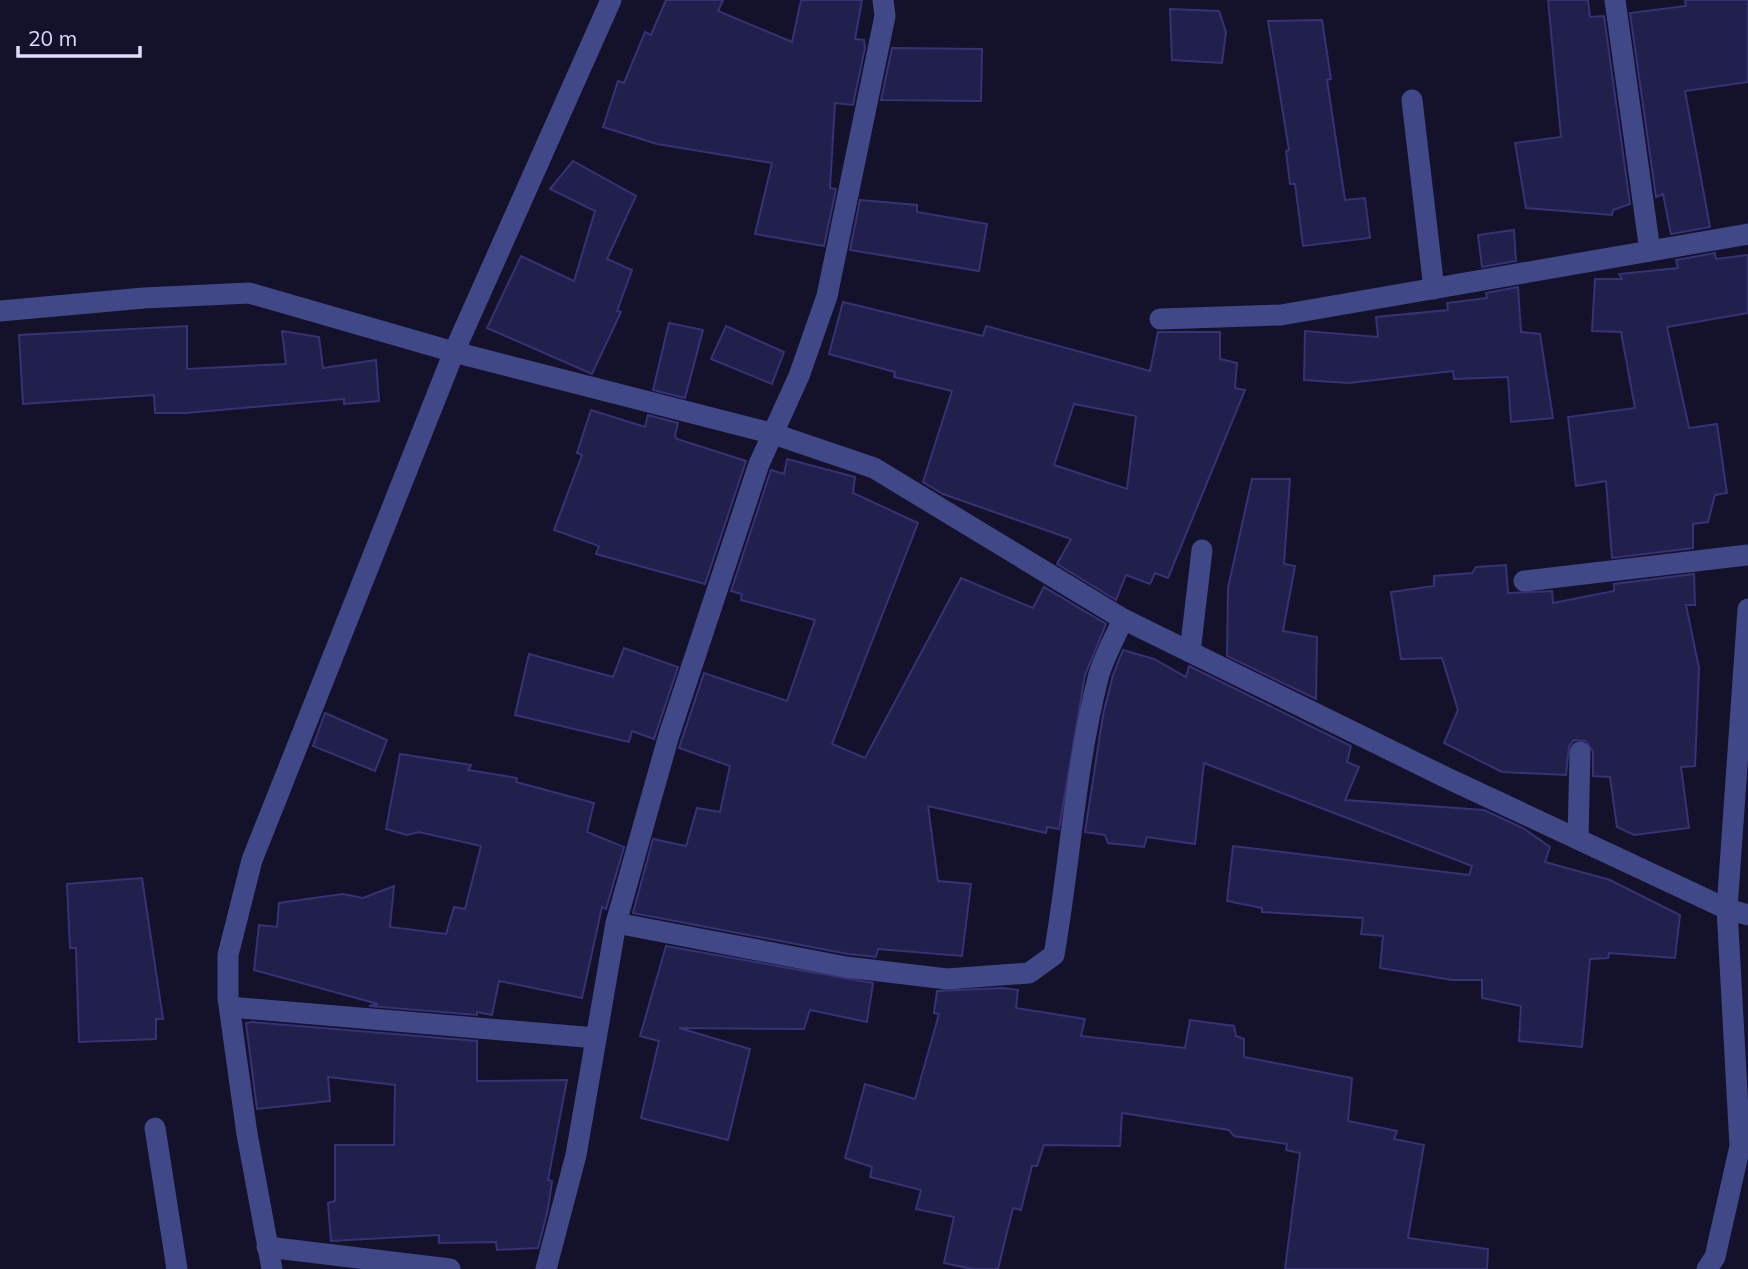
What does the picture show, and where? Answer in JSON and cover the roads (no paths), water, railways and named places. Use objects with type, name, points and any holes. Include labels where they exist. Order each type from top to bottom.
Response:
[{"type":"street","points":[[272,1269],[247,1134],[230,1007],[228,955],[252,860],[454,352],[611,0]]},
{"type":"street","points":[[1615,0],[1650,251]]},
{"type":"street","points":[[546,1269],[576,1155],[616,923],[669,734],[759,464],[774,434],[827,296],[888,5]]},
{"type":"street","points":[[1412,100],[1434,289]]},
{"type":"street","points":[[1160,319],[1281,315],[1748,234]]},
{"type":"street","points":[[0,311],[144,298],[249,293],[454,352],[774,434],[874,468],[1123,619],[1578,839],[1727,909],[1748,915]]},
{"type":"street","points":[[1190,652],[1202,550]]},
{"type":"street","points":[[1524,581],[1748,555]]},
{"type":"street","points":[[1713,1265],[1740,1146],[1727,909],[1748,609]]},
{"type":"street","points":[[616,923],[846,967],[947,979],[1029,973],[1054,955],[1067,881],[1082,756],[1098,676],[1123,619]]},
{"type":"street","points":[[1578,839],[1580,752]]},
{"type":"street","points":[[230,1007],[596,1038]]},
{"type":"street","points":[[156,1129],[177,1269]]},
{"type":"street","points":[[267,1247],[450,1269]]}]
